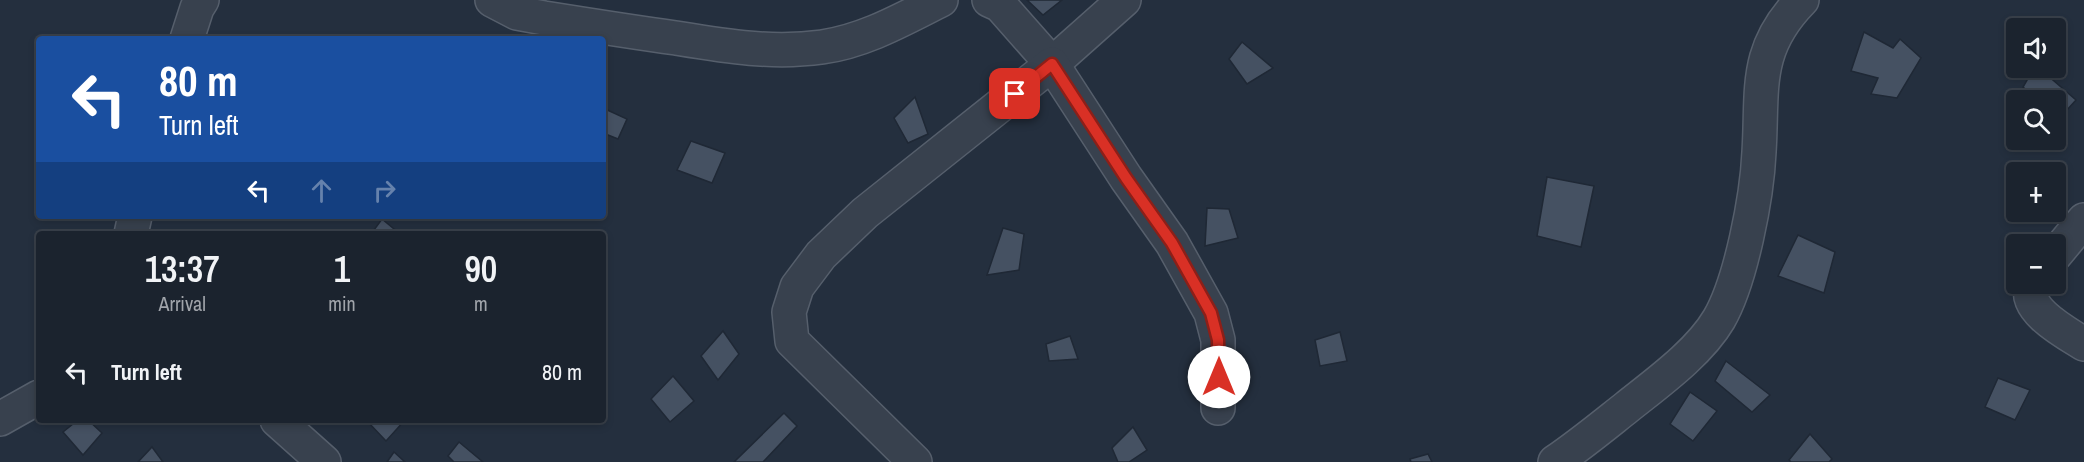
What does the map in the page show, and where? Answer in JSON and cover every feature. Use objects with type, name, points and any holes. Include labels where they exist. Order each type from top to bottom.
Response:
[{"type":"street","points":[[188,36],[202,0]]},
{"type":"street","points":[[492,0],[518,13],[544,18],[742,48],[782,50],[823,47],[850,41],[880,31],[941,0]]},
{"type":"street","points":[[988,0],[1000,5],[1052,64],[1126,178],[1172,243],[1211,313],[1218,340],[1218,408]]},
{"type":"street","points":[[915,462],[792,340],[789,312],[797,287],[821,255],[865,213],[1052,64],[1124,0]]},
{"type":"street","points":[[1555,462],[1659,381],[1702,342],[1719,320],[1732,289],[1748,226],[1759,154],[1761,82],[1765,58],[1785,19],[1802,0]]},
{"type":"street","points":[[2066,242],[2084,220]]},
{"type":"street","points":[[2031,294],[2036,307],[2053,325],[2084,344]]},
{"type":"street","points":[[0,419],[36,399]]},
{"type":"street","points":[[280,423],[324,462]]},
{"type":"building","points":[[1027,0],[1062,0],[1043,15]]},
{"type":"building","points":[[1864,32],[1893,48],[1900,39],[1921,58],[1897,98],[1871,94],[1878,78],[1851,71]]},
{"type":"building","points":[[1242,42],[1273,68],[1247,84],[1229,59]]},
{"type":"building","points":[[2028,78],[2051,78],[2064,90],[2026,90],[2023,87]]},
{"type":"building","points":[[2066,91],[2076,100],[2066,111]]},
{"type":"building","points":[[915,97],[928,134],[908,143],[894,118]]},
{"type":"building","points":[[606,109],[627,119],[618,139],[606,134]]},
{"type":"building","points":[[691,141],[725,153],[712,183],[677,170]]},
{"type":"building","points":[[1547,177],[1594,186],[1581,247],[1537,236]]},
{"type":"building","points":[[1207,208],[1229,209],[1238,238],[1205,246]]},
{"type":"building","points":[[382,219],[396,231],[373,231]]},
{"type":"building","points":[[1003,228],[1024,234],[1019,270],[987,275]]},
{"type":"building","points":[[1798,235],[1835,252],[1824,293],[1778,276]]},
{"type":"building","points":[[723,331],[739,354],[718,380],[701,356]]},
{"type":"building","points":[[1340,332],[1347,361],[1320,366],[1315,340]]},
{"type":"building","points":[[1070,336],[1078,359],[1049,361],[1046,344]]},
{"type":"building","points":[[1726,361],[1770,395],[1752,412],[1715,381]]},
{"type":"building","points":[[673,376],[694,401],[670,422],[651,399]]},
{"type":"building","points":[[1998,378],[2030,390],[2015,420],[1985,407]]},
{"type":"building","points":[[1690,392],[1717,411],[1693,441],[1670,424]]},
{"type":"building","points":[[784,413],[797,426],[763,462],[734,462]]},
{"type":"building","points":[[74,423],[91,423],[102,433],[83,455],[63,432]]},
{"type":"building","points":[[369,423],[402,423],[386,441]]},
{"type":"building","points":[[1133,427],[1147,450],[1129,462],[1118,462],[1112,448]]},
{"type":"building","points":[[1810,434],[1832,459],[1829,462],[1791,462],[1789,460]]},
{"type":"building","points":[[459,442],[483,462],[454,462],[448,456]]},
{"type":"building","points":[[152,447],[163,462],[138,462]]},
{"type":"building","points":[[394,452],[405,462],[387,462]]},
{"type":"building","points":[[1428,454],[1432,462],[1411,462],[1410,459]]},
{"type":"route","points":[[1015,94],[1052,64],[1126,178],[1172,243],[1211,313],[1218,340],[1219,377]]}]
